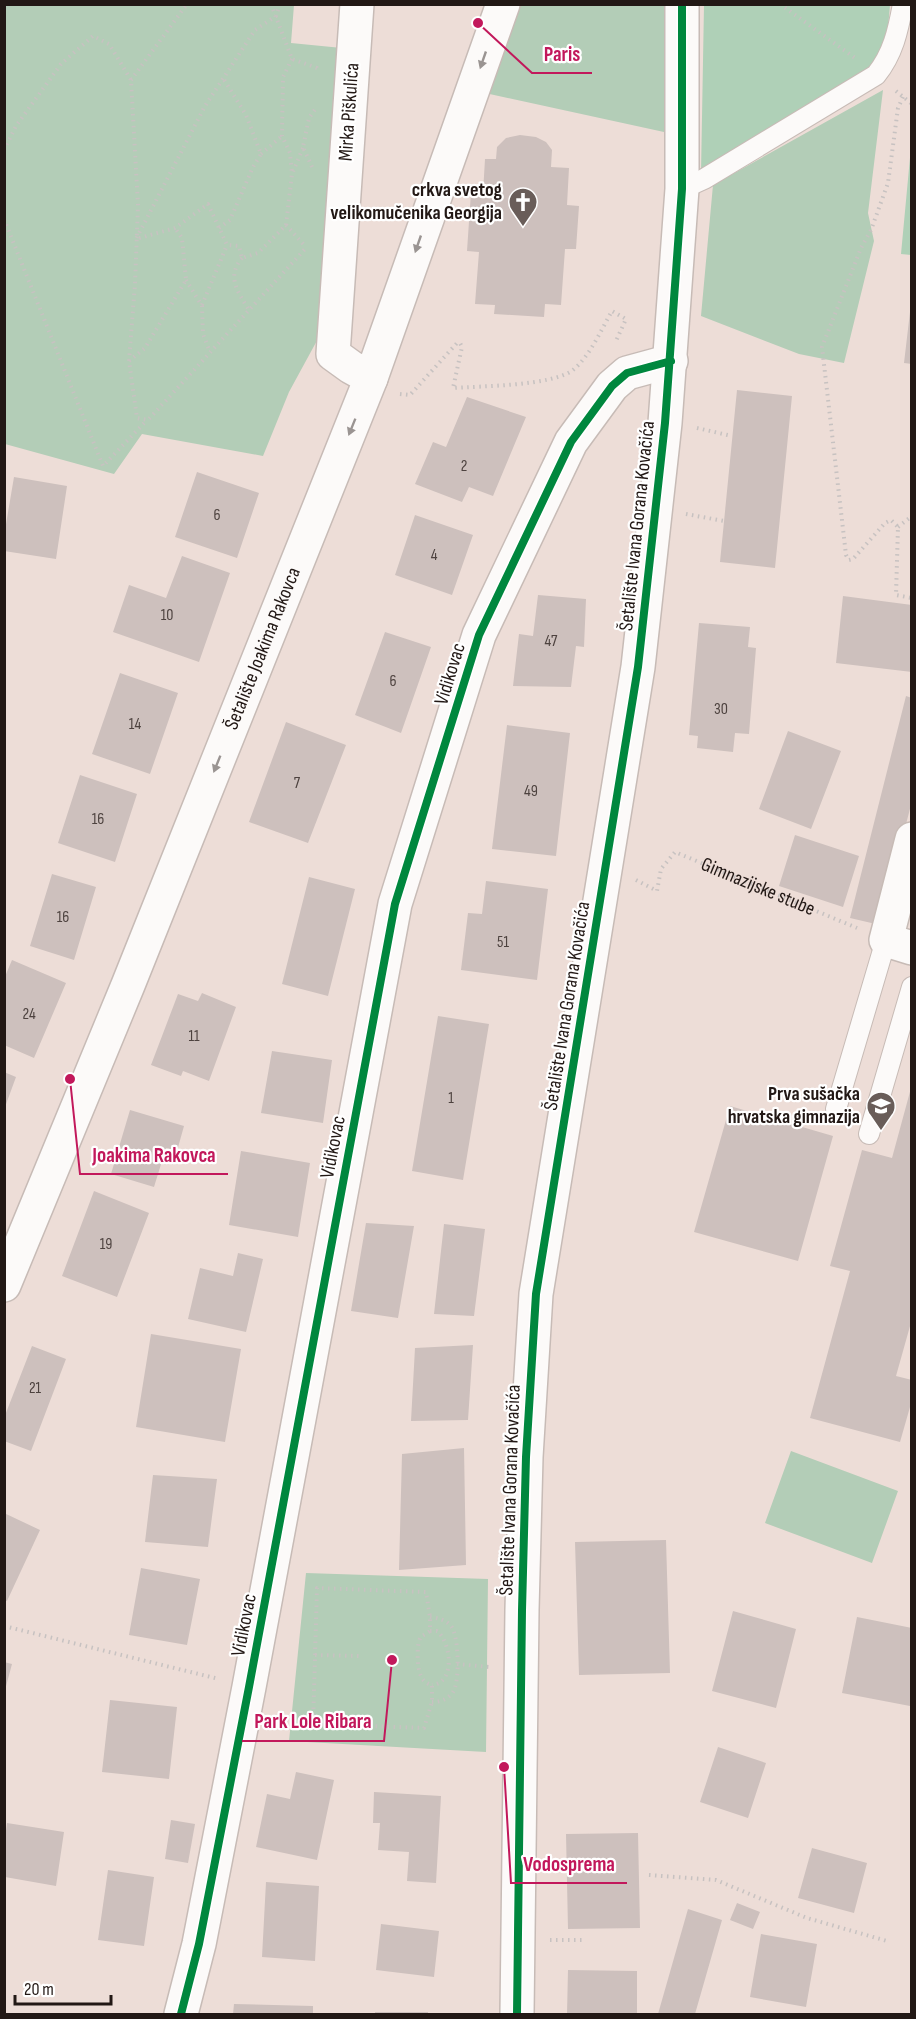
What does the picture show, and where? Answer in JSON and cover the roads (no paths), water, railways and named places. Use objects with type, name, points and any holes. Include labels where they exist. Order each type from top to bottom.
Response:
[{"type":"street","name":"Mirka Piškulića","points":[[357,4],[333,354],[371,378]]},
{"type":"street","name":"Šetalište Joakima Rakovca","points":[[4,1285],[124,996],[371,378],[503,4]]},
{"type":"street","name":"Šetalište Ivana Gorana Kovačića","points":[[517,2014],[524,1528],[536,1294],[638,667],[671,361],[682,189],[682,4]]},
{"type":"street","name":"Vidikovac","points":[[181,2014],[199,1944],[249,1687],[395,904],[479,635],[572,442],[612,386],[627,373],[671,361]]},
{"type":"street","points":[[899,944],[912,839]]},
{"type":"lane","points":[[682,189],[704,179],[876,75],[890,54],[898,32],[903,4]]},
{"type":"lane","points":[[836,1109],[899,944]]},
{"type":"lane","points":[[868,1134],[912,987]]},
{"type":"place","name":"Paris","points":[[478,23]]},
{"type":"place","name":"crkva svetog velikomučenika Georgija","points":[[523,228]]},
{"type":"place","name":"Joakima Rakovca","points":[[70,1079]]},
{"type":"place","name":"Prva sušačka hrvatska gimnazija","points":[[881,1132]]},
{"type":"place","name":"Park Lole Ribara","points":[[392,1660]]},
{"type":"place","name":"Vodosprema","points":[[504,1767]]}]
